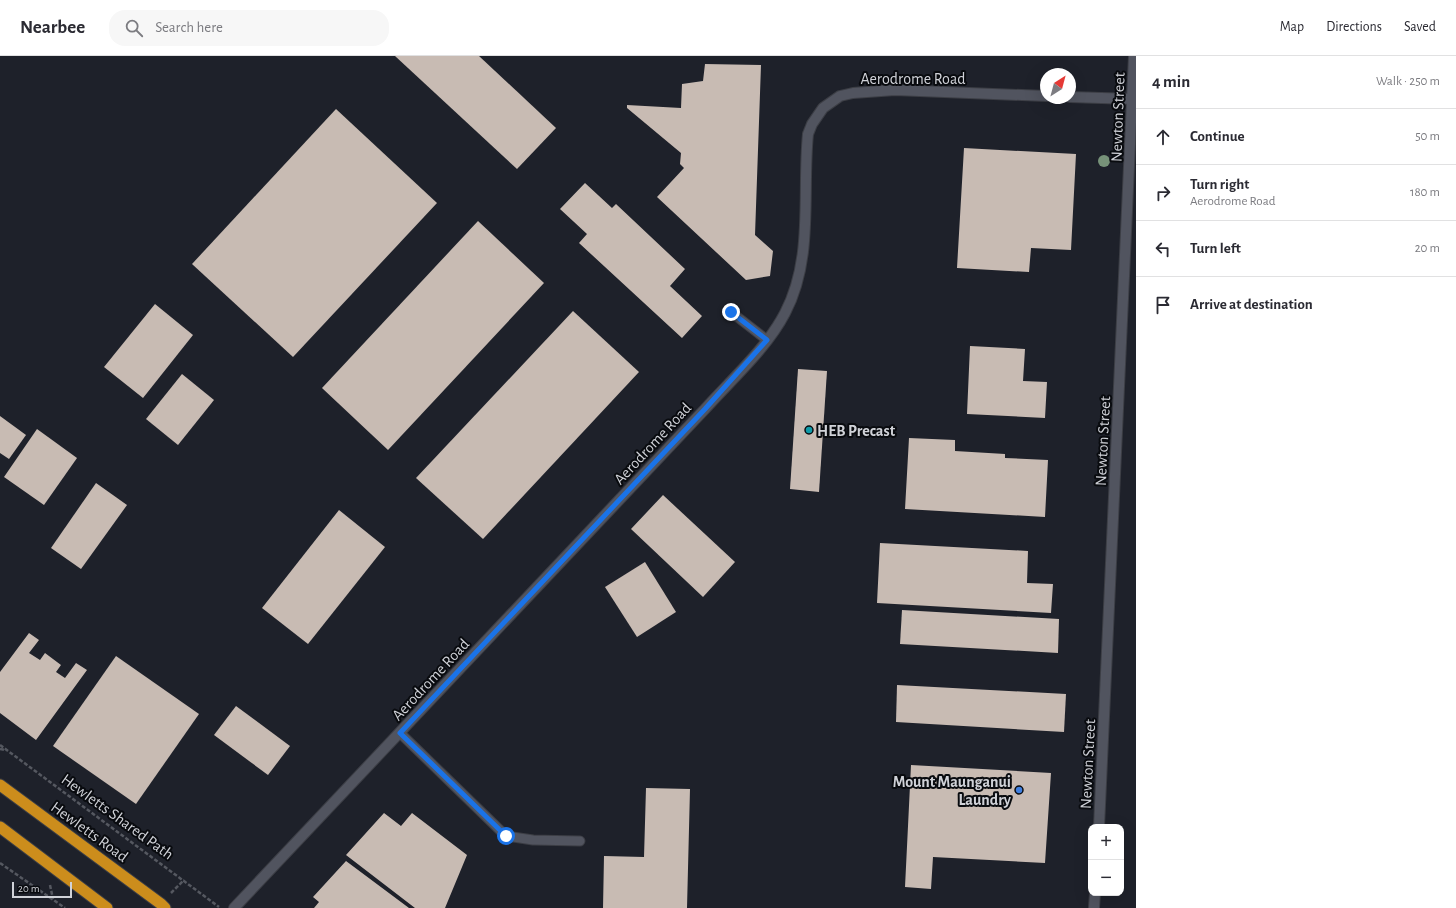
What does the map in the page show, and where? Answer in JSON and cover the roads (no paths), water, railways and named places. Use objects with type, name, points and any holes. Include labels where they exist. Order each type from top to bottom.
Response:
[{"type":"highway","name":"Hewletts Road","points":[[0,785],[163,906]]},
{"type":"highway","points":[[0,827],[107,908]]},
{"type":"street","name":"Newton Street","points":[[1099,824],[1134,56]]},
{"type":"street","name":"Aerodrome Road","points":[[234,908],[705,409],[767,340],[785,314],[800,273],[804,247],[808,134],[816,117],[828,103],[840,96],[870,91],[1040,96]]},
{"type":"street","points":[[1076,97],[1133,99]]},
{"type":"street","points":[[1094,908],[1095,896]]},
{"type":"lane","points":[[731,312],[767,340]]},
{"type":"lane","points":[[400,733],[506,836],[533,840],[580,841]]},
{"type":"place","name":"HEB Precast","points":[[809,430]]},
{"type":"place","name":"Mount Maunganui Laundry","points":[[1019,790]]}]
